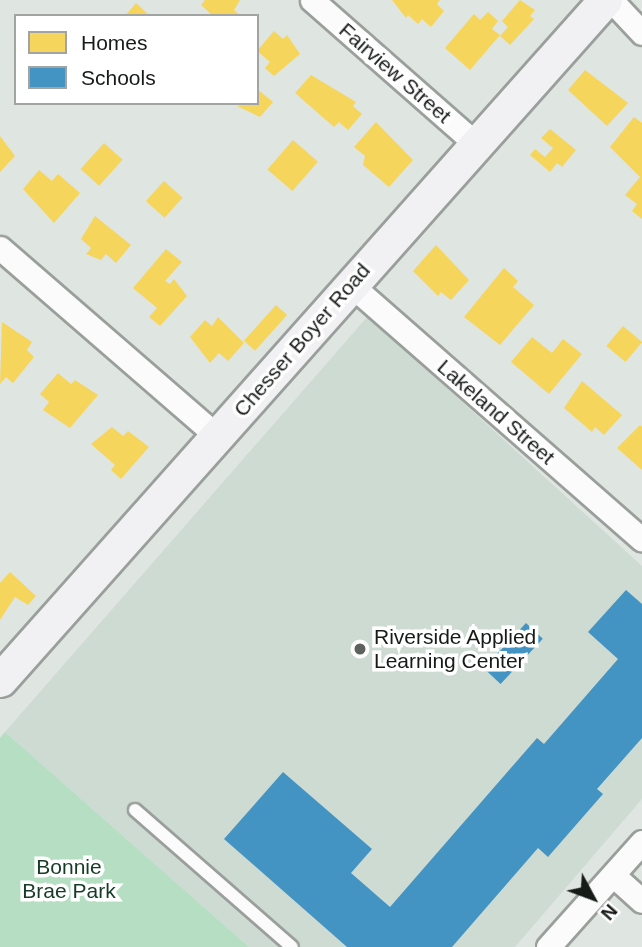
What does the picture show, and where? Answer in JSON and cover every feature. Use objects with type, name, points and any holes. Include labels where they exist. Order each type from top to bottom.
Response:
[{"type":"street","name":"Fairview Street","points":[[312,0],[478,146]]},
{"type":"street","name":"Chesser Boyer Road","points":[[0,680],[350,284],[478,146],[605,0]]},
{"type":"street","points":[[611,0],[642,33]]},
{"type":"street","points":[[0,248],[217,436]]},
{"type":"street","name":"Lakeland Street","points":[[350,284],[642,540]]},
{"type":"street","points":[[548,947],[642,842]]},
{"type":"street","points":[[612,875],[642,901]]},
{"type":"lane","points":[[135,810],[292,947]]},
{"type":"shaded area","name":"Riverside Applied Learning Center","points":[[368,316],[642,566],[642,799],[515,947],[249,947],[5,732]]},
{"type":"green space","name":"Bonnie Brae Park","points":[[5,732],[249,947],[0,947],[0,738]]},
{"type":"building: Homes","points":[[205,0],[240,0],[234,10],[239,14],[211,14],[201,5]]},
{"type":"building: Homes","points":[[392,0],[440,0],[437,4],[444,11],[431,27],[422,19],[418,24],[408,15],[406,18]]},
{"type":"building: Homes","points":[[520,0],[535,10],[530,16],[534,19],[510,45],[500,36],[508,27],[502,21]]},
{"type":"building: Homes","points":[[136,3],[148,14],[127,14]]},
{"type":"building: Homes","points":[[488,12],[498,21],[492,29],[500,35],[470,70],[445,48],[474,14],[480,20]]},
{"type":"building: Homes","points":[[274,31],[283,39],[287,35],[300,54],[274,76],[265,68],[270,62],[259,53],[259,49]]},
{"type":"building: Homes","points":[[585,70],[628,103],[607,126],[568,90]]},
{"type":"building: Homes","points":[[311,75],[356,102],[353,106],[362,114],[348,130],[339,122],[334,127],[295,93]]},
{"type":"building: Homes","points":[[259,91],[273,102],[260,117],[237,106],[259,105]]},
{"type":"building: Homes","points":[[634,117],[642,123],[642,219],[632,211],[637,204],[625,195],[640,177],[610,147]]},
{"type":"building: Homes","points":[[376,122],[413,160],[389,187],[363,165],[365,156],[354,147]]},
{"type":"building: Homes","points":[[550,129],[576,150],[562,167],[557,163],[550,172],[530,155],[535,149],[545,157],[553,148],[541,138]]},
{"type":"building: Homes","points":[[0,136],[15,156],[0,172]]},
{"type":"building: Homes","points":[[293,140],[318,162],[292,191],[267,169]]},
{"type":"building: Homes","points":[[104,143],[123,160],[99,186],[81,169]]},
{"type":"building: Homes","points":[[39,170],[52,181],[58,174],[80,193],[54,223],[23,189]]},
{"type":"building: Homes","points":[[164,181],[183,198],[165,218],[146,201]]},
{"type":"building: Homes","points":[[95,216],[131,245],[116,263],[106,254],[101,260],[86,254],[91,248],[81,239]]},
{"type":"building: Homes","points":[[436,245],[469,280],[451,300],[441,292],[438,296],[413,271]]},
{"type":"building: Homes","points":[[166,249],[182,262],[165,281],[170,284],[174,279],[187,296],[160,326],[149,317],[157,308],[133,288]]},
{"type":"building: Homes","points":[[504,268],[518,281],[513,287],[534,305],[500,345],[464,317]]},
{"type":"building: Homes","points":[[276,305],[287,315],[255,351],[244,341]]},
{"type":"building: Homes","points":[[218,317],[244,343],[228,361],[219,353],[210,363],[190,337],[205,320],[212,326]]},
{"type":"building: Homes","points":[[2,322],[32,342],[27,350],[34,357],[13,383],[6,377],[0,384]]},
{"type":"building: Homes","points":[[623,326],[642,342],[625,362],[606,346]]},
{"type":"building: Homes","points":[[532,337],[552,353],[563,339],[582,354],[549,394],[511,362]]},
{"type":"building: Homes","points":[[58,373],[71,384],[75,380],[98,395],[70,428],[43,410],[49,402],[40,394]]},
{"type":"building: Homes","points":[[582,381],[622,415],[604,435],[595,427],[592,432],[564,408]]},
{"type":"building: Homes","points":[[640,425],[642,427],[642,470],[617,448]]},
{"type":"building: Homes","points":[[112,427],[123,436],[128,431],[149,447],[121,479],[111,470],[115,465],[91,444]]},
{"type":"building: Homes","points":[[10,572],[36,596],[28,605],[15,597],[0,620],[0,583]]},
{"type":"building: Schools","points":[[626,590],[642,604],[642,738],[597,789],[603,794],[548,857],[538,848],[452,947],[347,947],[224,839],[283,772],[372,849],[351,873],[390,907],[537,738],[544,744],[618,659],[588,632]]},
{"type":"building: Schools","points":[[526,623],[543,639],[501,684],[484,668]]},
{"type":"place","name":"Riverside Applied Learning Center","points":[[360,649]]}]
